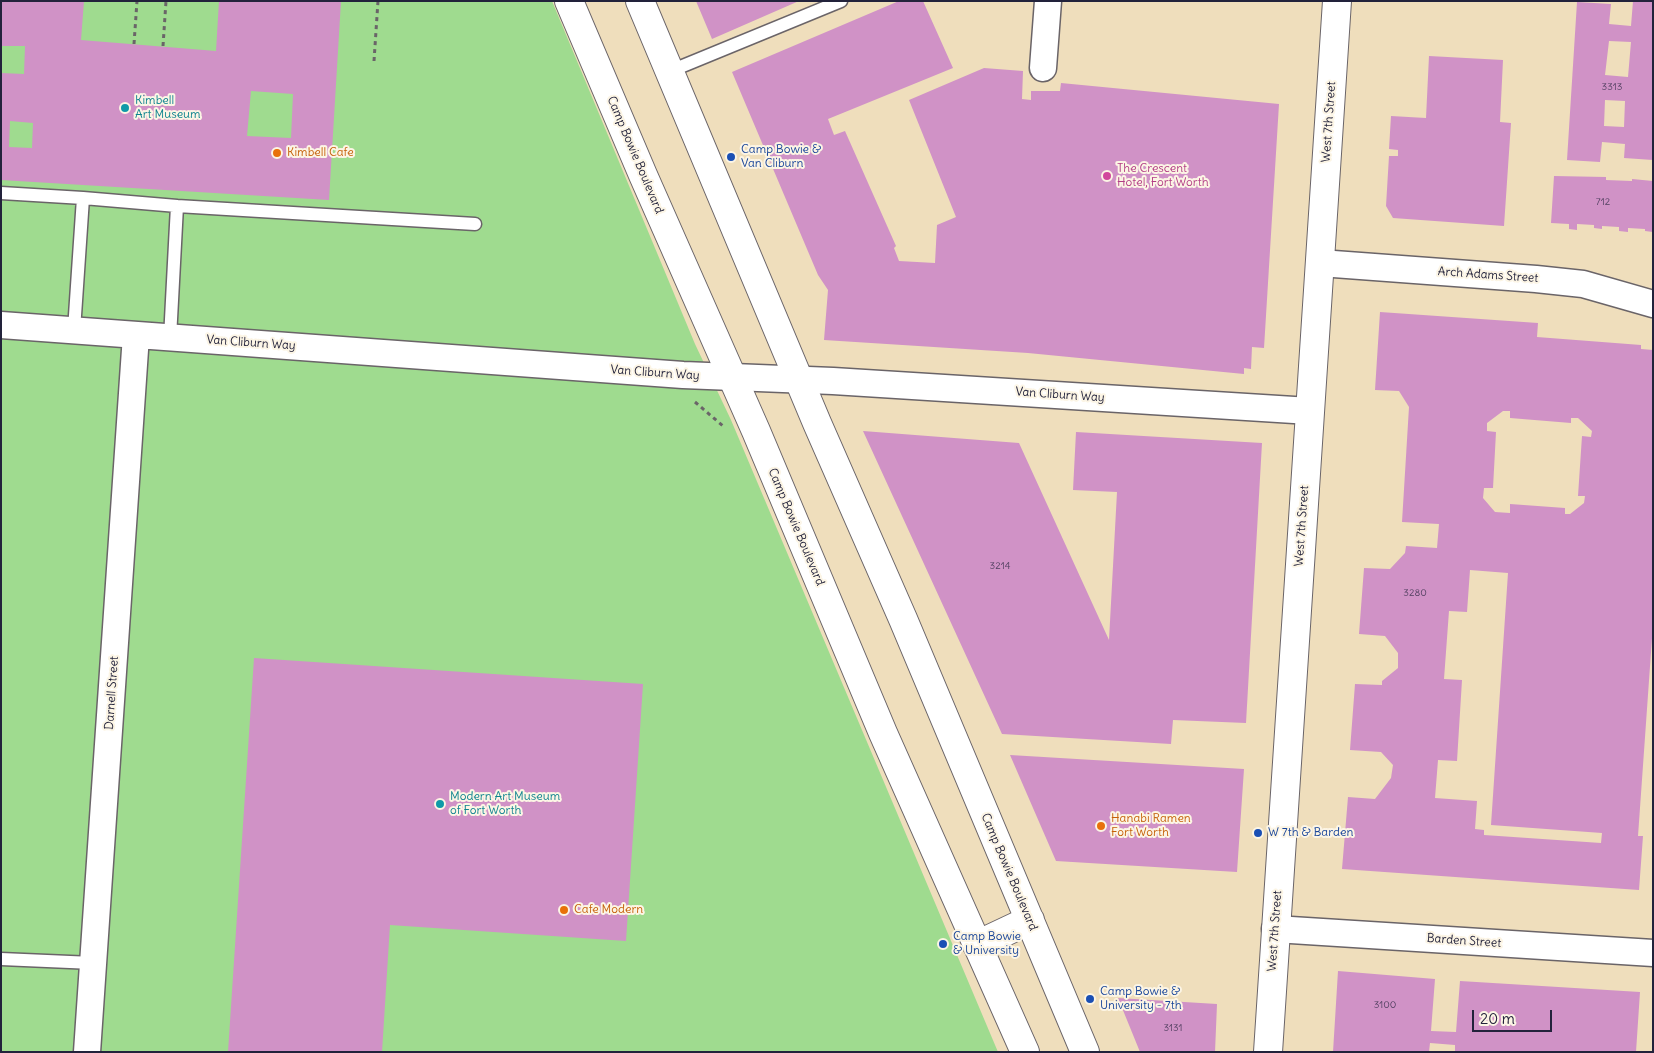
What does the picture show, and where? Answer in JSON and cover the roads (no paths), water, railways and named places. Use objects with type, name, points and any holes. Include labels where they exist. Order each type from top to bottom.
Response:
[{"type":"main road","name":"Camp Bowie Boulevard","points":[[569,1],[642,175],[732,377],[884,732],[1025,1052]]},
{"type":"main road","name":"Camp Bowie Boulevard","points":[[640,1],[668,72],[903,619],[1085,1052]]},
{"type":"main road","name":"West 7th Street","points":[[1268,1052],[1337,1]]},
{"type":"main road","points":[[977,945],[1030,920]]},
{"type":"street","points":[[1043,68],[1048,1]]},
{"type":"street","name":"Arch Adams Street","points":[[1320,263],[1536,278],[1583,284],[1653,304]]},
{"type":"street","name":"Van Cliburn Way","points":[[1,325],[683,375],[799,379],[1310,411]]},
{"type":"street","name":"Darnell Street","points":[[87,1052],[136,335]]},
{"type":"street","name":"Barden Street","points":[[1275,929],[1653,953]]},
{"type":"lane","points":[[668,72],[841,1]]},
{"type":"lane","points":[[1,193],[177,206],[476,224]]},
{"type":"lane","points":[[74,330],[83,198]]},
{"type":"lane","points":[[170,338],[177,206]]},
{"type":"lane","points":[[1,959],[93,963]]},
{"type":"place","name":"Kimbell Art Museum","points":[[125,108]]},
{"type":"place","name":"Kimbell Cafe","points":[[277,153]]},
{"type":"place","name":"Camp Bowie & Van Cliburn","points":[[731,157]]},
{"type":"place","name":"The Crescent Hotel, Fort Worth","points":[[1107,176]]},
{"type":"place","name":"Modern Art Museum of Fort Worth","points":[[440,804]]},
{"type":"place","name":"Hanabi Ramen Fort Worth","points":[[1101,826]]},
{"type":"place","name":"W 7th & Barden","points":[[1258,833]]},
{"type":"place","name":"Cafe Modern","points":[[564,910]]},
{"type":"place","name":"Camp Bowie & University","points":[[943,944]]},
{"type":"place","name":"Camp Bowie & University - 7th","points":[[1090,999]]}]
